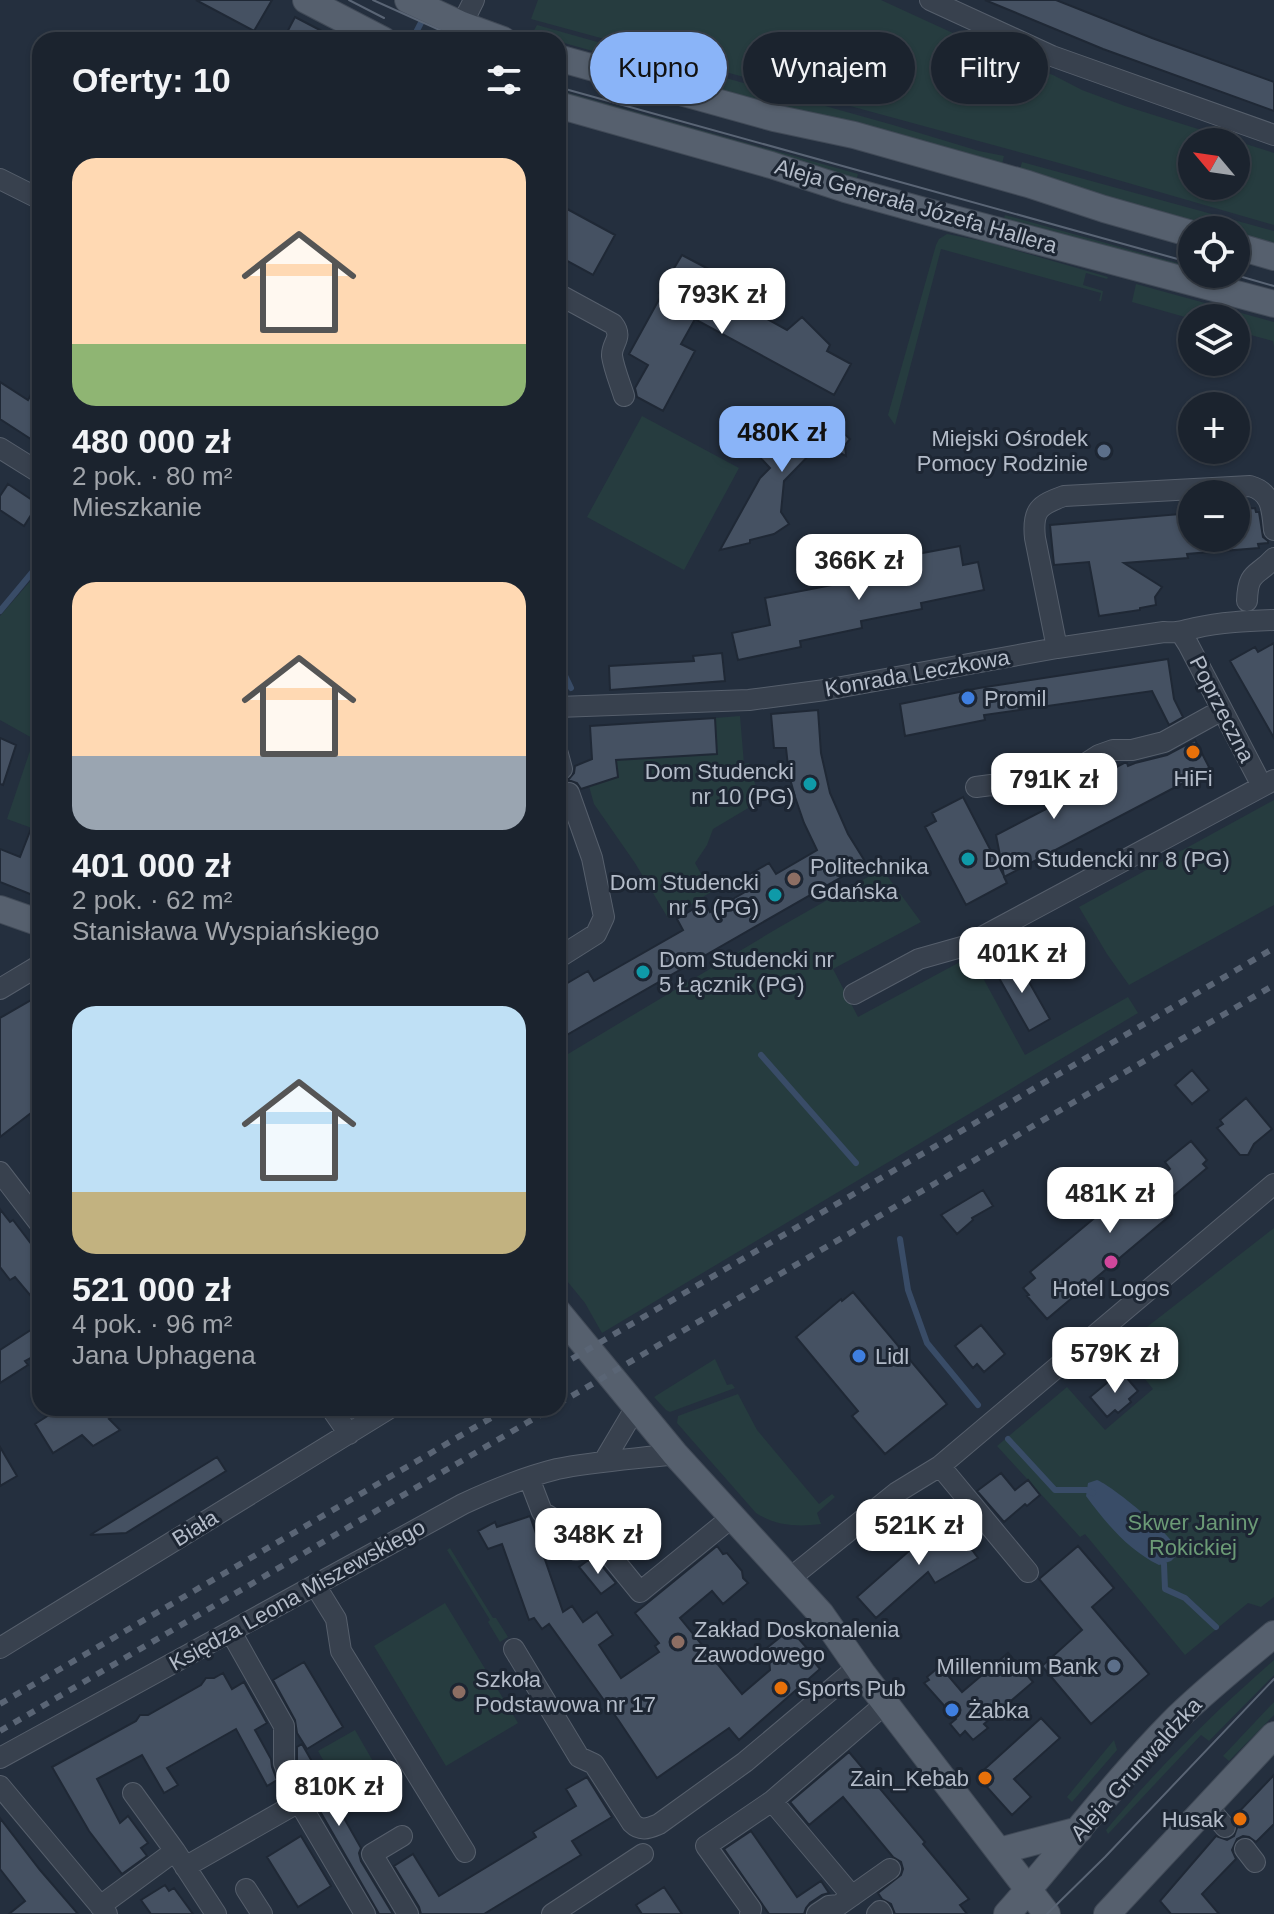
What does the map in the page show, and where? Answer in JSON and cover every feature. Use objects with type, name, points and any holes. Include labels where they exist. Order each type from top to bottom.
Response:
[{"type":"main road","points":[[306,0],[368,32]]},
{"type":"main road","points":[[408,0],[458,32]]},
{"type":"main road","points":[[566,60],[715,103],[854,135],[1178,230]]},
{"type":"main road","name":"Aleja Generała Józefa Hallera","points":[[566,107],[915,209],[1274,304]]},
{"type":"main road","points":[[1250,250],[1274,257]]},
{"type":"main road","points":[[0,909],[32,920]]},
{"type":"main road","points":[[566,1322],[675,1454],[821,1614],[885,1704],[1047,1914]]},
{"type":"main road","name":"Aleja Grunwaldzka","points":[[1007,1914],[1173,1722],[1274,1634]]},
{"type":"main road","points":[[1107,1914],[1216,1817],[1274,1735]]},
{"type":"main road","points":[[999,1851],[1079,1830]]},
{"type":"street","points":[[458,32],[474,0]]},
{"type":"street","points":[[930,0],[1052,56],[1274,135]]},
{"type":"street","points":[[0,179],[32,195]]},
{"type":"street","points":[[566,298],[617,329],[612,353],[624,396]]},
{"type":"street","points":[[0,448],[32,468]]},
{"type":"street","points":[[1057,648],[1033,521],[1043,505],[1064,496],[1250,486],[1266,495],[1271,503],[1274,530]]},
{"type":"street","points":[[1247,601],[1252,577],[1274,558]]},
{"type":"street","name":"Konrada Leczkowa","points":[[566,707],[749,700],[1057,648],[1274,620]]},
{"type":"street","name":"Poprzeczna","points":[[1181,633],[1222,710],[1268,783]]},
{"type":"street","points":[[976,787],[991,785],[1024,794],[1040,793],[1099,755],[1164,742],[1222,710]]},
{"type":"street","points":[[854,994],[919,959],[965,946],[1268,783]]},
{"type":"street","points":[[566,953],[596,934],[604,917],[592,858],[569,793]]},
{"type":"street","points":[[0,989],[32,970]]},
{"type":"street","points":[[0,1172],[32,1214]]},
{"type":"street","points":[[789,1579],[896,1493],[940,1466],[1274,1184]]},
{"type":"street","points":[[604,1461],[636,1407]]},
{"type":"street","points":[[337,1416],[349,1434]]},
{"type":"street","name":"Biała","points":[[0,1648],[377,1416]]},
{"type":"street","name":"Księdza Leona Miszewskiego","points":[[0,1758],[463,1504],[553,1470],[675,1454]]},
{"type":"street","points":[[940,1466],[1028,1572]]},
{"type":"street","points":[[529,1478],[542,1512],[557,1521],[567,1544],[576,1550],[601,1544],[640,1592],[731,1518]]},
{"type":"street","points":[[315,1585],[336,1619],[341,1651],[465,1852]]},
{"type":"street","points":[[231,1632],[284,1726],[284,1763],[299,1802],[365,1914]]},
{"type":"street","points":[[514,1649],[579,1757],[594,1764],[632,1823],[642,1829],[659,1824],[745,1762],[858,1667]]},
{"type":"street","points":[[750,1914],[751,1909],[706,1846],[772,1801],[885,1704]]},
{"type":"street","points":[[0,1786],[104,1910],[180,1859],[299,1802]]},
{"type":"street","points":[[133,1793],[216,1914]]},
{"type":"street","points":[[772,1801],[852,1896]]},
{"type":"street","points":[[402,1836],[372,1854],[408,1914]]},
{"type":"street","points":[[552,1914],[643,1854]]},
{"type":"street","points":[[817,1914],[829,1906],[839,1905],[890,1869]]},
{"type":"street","points":[[246,1889],[262,1914]]},
{"type":"green space","points":[[538,0],[881,0],[950,32],[931,32],[931,104],[1048,104],[1048,73],[1082,90],[1195,128],[1178,128],[1178,197],[843,104],[915,104],[915,32],[743,32],[743,77],[727,72],[727,32],[590,32],[590,35],[531,19]]},
{"type":"green space","points":[[537,25],[562,32],[533,32]]},
{"type":"green space","points":[[566,33],[590,40],[590,50],[566,44]]},
{"type":"green space","points":[[727,78],[743,83],[743,101],[727,97]]},
{"type":"green space","points":[[566,92],[590,99],[590,104],[608,104],[858,174],[856,182],[566,98]]},
{"type":"green space","points":[[753,104],[818,104],[1004,156],[1001,168]]},
{"type":"green space","points":[[1250,145],[1274,153],[1274,225],[1187,200],[1250,200]]},
{"type":"green space","points":[[1022,162],[1219,216],[1178,216],[1178,221],[1019,173]]},
{"type":"green space","points":[[1005,215],[1178,263],[1178,269],[1002,224]]},
{"type":"green space","points":[[1250,224],[1274,231],[1274,248],[1250,241]]},
{"type":"green space","points":[[947,234],[987,242],[1108,277],[1086,273],[1083,285],[1103,291],[1099,301],[1101,293],[941,249],[895,425],[888,415],[936,245]]},
{"type":"green space","points":[[1136,284],[1209,304],[1178,304],[1178,315],[1132,302]]},
{"type":"green space","points":[[1250,315],[1274,322],[1274,347],[1273,341],[1250,335]]},
{"type":"green space","points":[[642,416],[739,468],[684,570],[587,517]]},
{"type":"green space","points":[[32,579],[32,738],[0,720],[0,616]]},
{"type":"green space","points":[[740,716],[744,764],[749,763],[760,801],[713,829],[695,863],[711,892],[668,918],[594,804],[589,786],[618,777],[616,760],[717,754],[715,718]]},
{"type":"green space","points":[[32,745],[32,828],[7,819]]},
{"type":"green space","points":[[1274,800],[1274,905],[1129,985],[1079,907]]},
{"type":"green space","points":[[882,869],[921,922],[833,969],[858,1017],[971,956],[1025,1055],[1128,997],[1138,1013],[602,1333],[585,1303],[566,1280],[566,1055]]},
{"type":"green space","name":"Skwer Janiny Rokickiej","points":[[1274,1228],[1274,1597],[1261,1607],[1248,1603],[1185,1655],[1085,1534],[1080,1537],[997,1446],[1067,1387],[1105,1430],[1153,1389],[1120,1348]]},
{"type":"green space","points":[[715,1359],[727,1385],[732,1384],[735,1388],[670,1412],[654,1397]]},
{"type":"green space","points":[[738,1394],[757,1430],[819,1504],[832,1494],[835,1497],[817,1513],[821,1524],[787,1524],[771,1521],[756,1513],[677,1423],[678,1416]]},
{"type":"green space","points":[[450,1548],[508,1637],[500,1642],[447,1550]]},
{"type":"green space","points":[[445,1603],[518,1723],[446,1766],[374,1646]]},
{"type":"green space","points":[[1274,1660],[1274,1675],[1209,1741],[1201,1735],[1108,1834],[1106,1830],[1166,1763]]},
{"type":"green space","points":[[1274,1702],[1274,1715],[1229,1761],[1223,1756]]},
{"type":"green space","points":[[355,1730],[382,1777],[374,1782],[370,1777],[342,1793],[318,1751]]},
{"type":"green space","points":[[1114,1740],[1117,1750],[1072,1802],[1067,1797]]},
{"type":"water","points":[[1097,1480],[1127,1500],[1164,1532],[1176,1549],[1177,1555],[1171,1561],[1159,1565],[1148,1559],[1110,1526],[1086,1496],[1088,1483]]},
{"type":"building","points":[[196,0],[272,0],[254,31]]},
{"type":"building","points":[[985,0],[1056,0],[1274,82],[1274,111],[1103,49]]},
{"type":"building","points":[[295,17],[324,32],[287,32]]},
{"type":"building","points":[[566,208],[615,235],[593,275],[566,260]]},
{"type":"building","points":[[682,255],[718,274],[711,288],[787,330],[802,317],[830,345],[827,351],[851,364],[834,395],[695,319],[681,344],[695,351],[663,411],[637,397],[635,388],[648,365],[629,354]]},
{"type":"building","points":[[0,382],[28,400],[32,393],[32,440],[0,419]]},
{"type":"building","points":[[787,415],[816,418],[838,428],[850,439],[845,445],[846,456],[838,452],[832,458],[820,444],[784,481],[781,512],[789,524],[774,534],[720,550],[760,478],[770,468],[753,450]]},
{"type":"building","points":[[8,484],[32,500],[32,513],[24,526],[0,510],[0,496]]},
{"type":"building","points":[[1250,509],[1259,512],[1263,537],[1268,541],[1258,544],[1259,548],[1250,549]]},
{"type":"building","points":[[1178,514],[1178,552],[1211,552],[1187,554],[1188,558],[1124,563],[1162,587],[1155,597],[1156,605],[1099,616],[1089,562],[1054,565],[1050,525]]},
{"type":"building","points":[[960,546],[963,565],[978,562],[984,590],[921,603],[922,609],[861,621],[862,628],[800,641],[801,647],[738,660],[732,633],[770,625],[765,598],[899,572],[896,558]]},
{"type":"building","points":[[1274,643],[1274,738],[1230,661],[1255,647],[1258,652]]},
{"type":"building","points":[[722,653],[725,681],[610,690],[609,666],[694,661],[693,656]]},
{"type":"building","points":[[1168,659],[1174,699],[1183,717],[1169,725],[1152,691],[984,715],[985,720],[905,736],[900,704],[979,688]]},
{"type":"building","points":[[818,710],[821,753],[830,793],[848,834],[866,863],[566,1035],[566,984],[588,971],[594,981],[683,930],[677,919],[705,902],[710,912],[752,888],[745,877],[769,863],[776,874],[817,850],[795,797],[786,748],[774,748],[771,714]]},
{"type":"building","points":[[715,718],[717,754],[616,760],[618,777],[581,789],[577,783],[568,780],[575,766],[592,759],[590,726]]},
{"type":"building","points":[[0,738],[16,745],[3,785],[0,784]]},
{"type":"building","name":"Politechnika Gdańska","points":[[1195,740],[1210,769],[1004,877],[1007,883],[966,905],[925,827],[936,821],[932,813],[963,797],[1004,876],[996,835],[1071,796],[1069,792],[1124,763],[1128,766],[1167,755]]},
{"type":"building","points":[[1043,759],[1047,773],[1030,781],[1020,779],[1016,768]]},
{"type":"building","points":[[32,826],[32,895],[0,882],[0,849],[20,857]]},
{"type":"building","points":[[1016,959],[1050,1019],[1029,1031],[995,971]]},
{"type":"building","points":[[32,1000],[32,1112],[0,1137],[0,1018]]},
{"type":"building","points":[[1192,1070],[1209,1090],[1192,1104],[1175,1085]]},
{"type":"building","points":[[1246,1098],[1272,1129],[1254,1144],[1248,1155],[1240,1155],[1217,1128],[1223,1124],[1220,1120]]},
{"type":"building","points":[[1191,1141],[1207,1160],[1203,1164],[1207,1168],[1164,1204],[1172,1214],[1047,1319],[1023,1288],[1035,1278],[1030,1272],[1129,1189],[1132,1192],[1141,1184],[1147,1191],[1170,1169],[1165,1162]]},
{"type":"building","points":[[983,1190],[993,1206],[972,1218],[957,1234],[941,1215]]},
{"type":"building","points":[[0,1209],[10,1222],[13,1220],[32,1245],[32,1297],[15,1277],[10,1280],[0,1267]]},
{"type":"building","name":"Lidl","points":[[853,1292],[947,1404],[885,1454],[852,1416],[858,1411],[796,1337]]},
{"type":"building","points":[[981,1325],[1005,1354],[984,1372],[977,1364],[973,1368],[955,1346]]},
{"type":"building","points":[[32,1329],[32,1357],[25,1361],[28,1365],[0,1383],[0,1350]]},
{"type":"building","points":[[1121,1371],[1138,1391],[1118,1413],[1115,1410],[1107,1417],[1090,1397]]},
{"type":"building","points":[[48,1416],[114,1416],[109,1419],[120,1430],[93,1446],[82,1435],[53,1453],[35,1424]]},
{"type":"building","points":[[0,1447],[17,1476],[0,1486]]},
{"type":"building","points":[[217,1457],[226,1471],[126,1533],[90,1535]]},
{"type":"building","points":[[1001,1473],[1015,1490],[1028,1480],[1040,1495],[1004,1522],[977,1491]]},
{"type":"building","points":[[530,1516],[563,1612],[572,1606],[583,1622],[597,1612],[613,1635],[599,1645],[621,1678],[659,1652],[655,1646],[659,1643],[635,1613],[717,1546],[723,1554],[727,1553],[748,1583],[723,1604],[712,1591],[680,1618],[742,1694],[770,1670],[769,1658],[763,1651],[788,1631],[814,1656],[820,1669],[739,1740],[729,1728],[657,1778],[549,1624],[542,1629],[534,1618],[529,1620],[502,1544],[488,1549],[478,1531],[495,1522],[497,1527]]},
{"type":"building","points":[[951,1521],[978,1558],[935,1583],[928,1572],[876,1618],[857,1597],[935,1528],[938,1532]]},
{"type":"building","points":[[1078,1546],[1114,1588],[1092,1607],[1149,1674],[1091,1724],[1042,1666],[1082,1630],[1039,1579]]},
{"type":"building","points":[[592,1560],[595,1564],[598,1561],[616,1583],[601,1594],[579,1567]]},
{"type":"building","points":[[1008,1653],[1033,1682],[984,1724],[988,1728],[973,1740],[965,1731],[960,1736],[950,1724],[956,1719],[924,1683],[929,1680],[927,1677],[940,1666],[962,1692]]},
{"type":"building","points":[[304,1662],[343,1727],[307,1749],[273,1680]]},
{"type":"building","points":[[223,1673],[232,1689],[244,1682],[267,1723],[255,1730],[271,1759],[277,1780],[267,1786],[236,1729],[167,1768],[178,1785],[164,1793],[142,1755],[97,1779],[120,1823],[128,1816],[148,1843],[141,1848],[147,1856],[122,1874],[89,1831],[52,1767],[136,1721],[140,1715],[148,1715],[201,1685],[206,1678]]},
{"type":"building","points":[[1041,1718],[1060,1738],[1014,1779],[1031,1797],[1012,1815],[977,1776]]},
{"type":"building","points":[[302,1744],[361,1848],[361,1861],[393,1914],[379,1914],[309,1792],[297,1761],[297,1747]]},
{"type":"building","points":[[849,1752],[969,1899],[960,1905],[967,1914],[895,1914],[891,1904],[878,1893],[901,1875],[901,1862],[893,1857],[843,1797],[809,1825],[790,1802]]},
{"type":"building","points":[[1274,1775],[1274,1824],[1256,1842],[1243,1836],[1237,1839],[1232,1850],[1236,1859],[1202,1894],[1219,1914],[1171,1914],[1160,1901],[1216,1836],[1227,1840],[1234,1836],[1238,1825],[1234,1817]]},
{"type":"building","points":[[587,1777],[612,1817],[572,1841],[581,1855],[484,1914],[421,1914],[394,1866],[413,1854],[439,1896],[536,1837],[533,1832],[576,1806],[566,1789]]},
{"type":"building","points":[[0,1818],[78,1914],[9,1914],[25,1901],[0,1869]]},
{"type":"building","points":[[751,1831],[797,1897],[821,1881],[829,1893],[810,1903],[804,1914],[769,1914],[724,1849]]},
{"type":"building","points":[[301,1836],[331,1886],[298,1907],[267,1857]]},
{"type":"building","points":[[165,1885],[169,1891],[174,1888],[193,1914],[151,1914],[141,1900]]},
{"type":"building","points":[[664,1887],[682,1914],[642,1914],[636,1905]]},
{"type":"waterway","points":[[416,32],[425,15]]},
{"type":"waterway","points":[[0,611],[32,573]]},
{"type":"waterway","points":[[566,678],[571,688]]},
{"type":"waterway","points":[[761,1055],[856,1163]]},
{"type":"waterway","points":[[900,1239],[908,1290],[927,1343],[978,1405]]},
{"type":"waterway","points":[[1008,1439],[1055,1490],[1087,1490],[1093,1493]]},
{"type":"waterway","points":[[1160,1559],[1164,1564],[1165,1589],[1185,1598],[1216,1627]]},
{"type":"tram line","points":[[349,0],[384,18]]},
{"type":"tram line","points":[[373,0],[444,32]]},
{"type":"tram line","points":[[566,89],[1178,259]]},
{"type":"tram line","points":[[1250,279],[1274,286]]},
{"type":"tram line","points":[[1047,1914],[1274,1679]]},
{"type":"railway","points":[[566,1362],[1274,948]]},
{"type":"railway","points":[[566,1399],[1274,985]]},
{"type":"railway","points":[[0,1704],[494,1416]]},
{"type":"railway","points":[[0,1731],[538,1416]]},
{"type":"place","name":"Miejski Ośrodek Pomocy Rodzinie","points":[[1104,451]]},
{"type":"place","name":"Promil","points":[[968,698]]},
{"type":"place","name":"HiFi","points":[[1193,752]]},
{"type":"place","name":"Dom Studencki nr 10 (PG)","points":[[810,784]]},
{"type":"place","name":"Dom Studencki nr 8 (PG)","points":[[968,859]]},
{"type":"place","name":"Politechnika Gdańska","points":[[794,879]]},
{"type":"place","name":"Dom Studencki nr 5 (PG)","points":[[775,895]]},
{"type":"place","name":"Dom Studencki nr 5 Łącznik (PG)","points":[[643,972]]},
{"type":"place","name":"Hotel Logos","points":[[1111,1262]]},
{"type":"place","name":"Lidl","points":[[859,1356]]},
{"type":"place","name":"Zakład Doskonalenia Zawodowego","points":[[678,1642]]},
{"type":"place","name":"Millennium Bank","points":[[1114,1666]]},
{"type":"place","name":"Sports Pub","points":[[781,1688]]},
{"type":"place","name":"Szkoła Podstawowa nr 17","points":[[459,1692]]},
{"type":"place","name":"Żabka","points":[[952,1710]]},
{"type":"place","name":"Zain_Kebab","points":[[985,1778]]},
{"type":"place","name":"Husak","points":[[1240,1819]]}]
